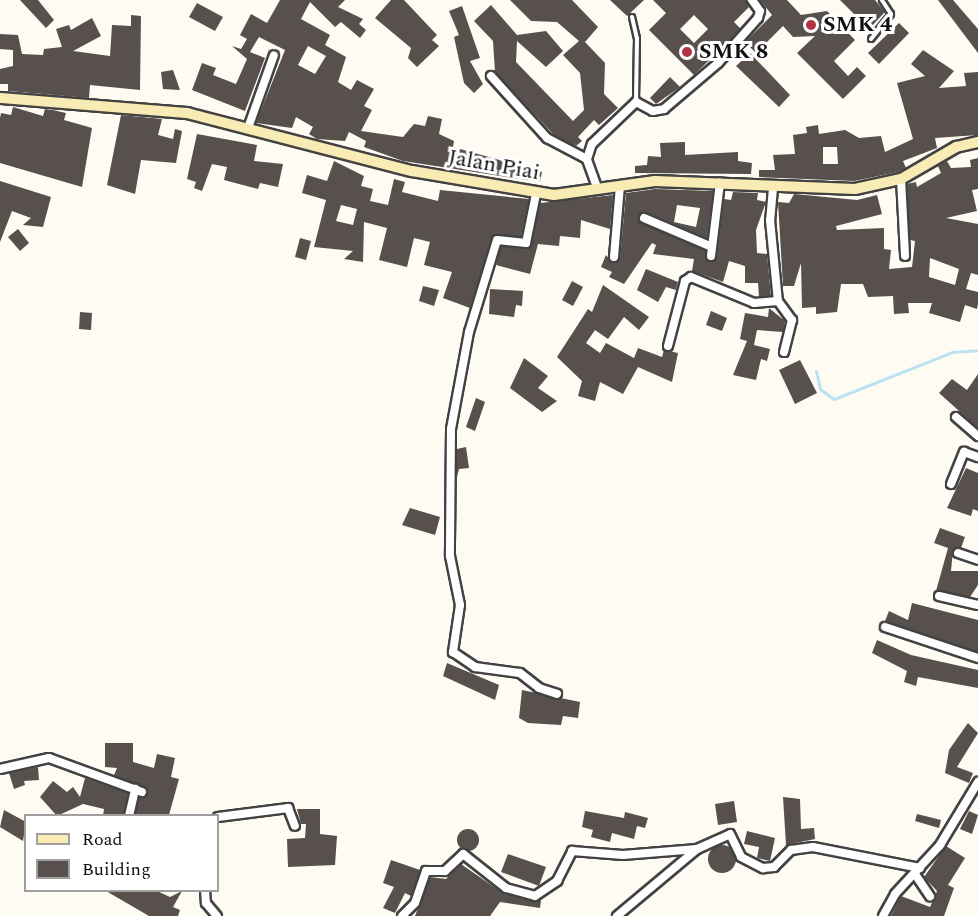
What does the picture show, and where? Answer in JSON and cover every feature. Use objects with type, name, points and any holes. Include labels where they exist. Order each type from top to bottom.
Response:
[{"type":"street","points":[[598,190],[587,159],[592,144],[636,102],[652,111],[664,109],[718,63],[758,18],[760,11],[752,0]]},
{"type":"street","points":[[248,128],[274,55]]},
{"type":"street","points":[[491,76],[547,138],[587,159]]},
{"type":"street","name":"Jalan Piai","points":[[0,98],[149,106],[248,128],[412,171],[536,194],[598,190],[620,185],[720,183],[772,188],[855,189],[901,179],[956,147],[978,142]]},
{"type":"street","points":[[901,179],[905,256]]},
{"type":"street","points":[[711,256],[720,183]]},
{"type":"street","points":[[614,257],[620,185]]},
{"type":"street","points":[[772,188],[770,220],[778,301],[792,320],[784,352]]},
{"type":"street","points":[[536,194],[525,243],[496,240],[469,332],[447,453],[451,570],[460,605],[453,652],[475,667],[520,673],[538,688],[557,694]]},
{"type":"street","points":[[644,218],[712,247]]},
{"type":"street","points":[[668,346],[685,281],[691,277],[754,303],[778,301]]},
{"type":"street","points":[[956,417],[978,436]]},
{"type":"street","points":[[951,484],[964,452],[978,457]]},
{"type":"street","points":[[958,554],[978,560]]},
{"type":"street","points":[[939,596],[978,605]]},
{"type":"street","points":[[885,627],[978,658]]},
{"type":"street","points":[[0,769],[49,758],[138,790],[130,814]]},
{"type":"street","points":[[883,916],[918,871],[978,782]]},
{"type":"street","points":[[219,817],[288,808],[295,826]]},
{"type":"street","points":[[617,916],[697,849],[730,834],[741,857],[763,868],[774,867],[791,850],[830,847],[918,871],[930,896]]},
{"type":"street","points":[[402,916],[415,903],[426,871],[446,871],[463,854],[506,888],[535,896],[557,881],[572,851],[623,855],[697,849]]},
{"type":"street","points":[[205,892],[206,903],[217,916]]},
{"type":"lane","points":[[871,39],[891,14],[882,0]]},
{"type":"lane","points":[[632,17],[637,38],[636,102]]},
{"type":"building","points":[[20,0],[38,0],[54,20],[46,28]]},
{"type":"building","points":[[280,0],[345,0],[338,7],[363,19],[359,24],[366,30],[360,38],[341,22],[335,27],[310,2],[301,19],[330,35],[325,45],[346,57],[338,82],[351,90],[357,80],[374,89],[364,106],[372,110],[361,131],[403,137],[414,124],[425,126],[428,116],[442,119],[439,134],[454,141],[453,147],[542,172],[540,182],[403,161],[364,147],[366,141],[349,132],[345,141],[317,139],[309,134],[313,127],[296,117],[292,128],[256,123],[285,50],[259,37],[250,52],[265,58],[245,111],[192,90],[202,63],[216,68],[213,75],[236,84],[247,59],[232,46],[241,49],[247,39],[240,35],[251,14],[267,23]],"holes":[[[308,46],[326,56],[315,74],[298,65]]]},
{"type":"building","points":[[391,0],[404,0],[437,35],[432,40],[439,46],[417,67],[408,58],[411,48],[375,18]]},
{"type":"building","points":[[510,0],[572,0],[598,27],[585,42],[605,63],[604,94],[618,108],[599,125],[594,120],[578,137],[582,141],[576,146],[554,135],[495,72],[493,41],[474,21],[491,5],[517,35],[546,31],[563,51],[546,67],[517,41],[516,62],[573,121],[584,110],[580,73],[563,55],[579,41],[557,22],[531,21]]},
{"type":"building","points":[[610,0],[644,0],[627,16]]},
{"type":"building","points":[[653,0],[746,0],[749,7],[734,22],[741,29],[694,75],[649,30],[666,13]],"holes":[[[694,15],[708,29],[694,43],[680,29]]]},
{"type":"building","points":[[760,0],[787,0],[801,15],[827,11],[855,40],[834,61],[848,76],[857,67],[866,76],[843,99],[797,53],[815,36],[793,37],[783,26],[756,53],[745,42],[772,15]]},
{"type":"building","name":"SMK 4","points":[[840,0],[875,0],[885,12],[869,29]]},
{"type":"building","points":[[938,0],[953,0],[978,29],[978,53]]},
{"type":"building","points":[[197,3],[223,17],[215,31],[189,17]]},
{"type":"building","points":[[462,6],[480,58],[470,61],[483,84],[474,93],[464,83],[454,37],[459,35],[449,11]]},
{"type":"building","points":[[131,15],[141,16],[140,90],[90,85],[89,98],[8,91],[8,84],[0,84],[0,69],[13,66],[13,50],[0,49],[0,34],[18,35],[22,54],[43,55],[44,49],[62,47],[56,29],[69,25],[71,30],[92,18],[101,36],[73,51],[110,56],[112,25],[131,26]]},
{"type":"building","name":"SMK 4","points":[[899,23],[909,33],[879,64],[868,53]]},
{"type":"building","points":[[923,50],[954,71],[939,88],[966,86],[964,73],[978,72],[978,135],[935,138],[937,148],[903,161],[906,168],[898,172],[854,181],[759,177],[759,170],[775,170],[773,155],[795,154],[793,135],[807,133],[806,127],[818,125],[819,134],[845,130],[859,138],[881,136],[885,152],[913,139],[897,83],[925,76],[911,64]],"holes":[[[823,147],[837,147],[838,164],[823,164]]]},
{"type":"building","points":[[750,53],[790,95],[779,107],[736,66]]},
{"type":"building","points":[[173,70],[180,90],[163,89],[161,72]]},
{"type":"building","points":[[670,77],[680,87],[656,104],[650,98]]},
{"type":"building","points":[[13,107],[43,116],[45,109],[66,113],[64,120],[92,128],[82,187],[0,163],[1,113],[11,115]]},
{"type":"building","points":[[121,115],[162,119],[158,135],[173,139],[175,129],[182,131],[176,163],[141,160],[135,194],[107,185]]},
{"type":"building","points":[[197,134],[257,145],[254,161],[283,164],[278,187],[260,183],[258,189],[224,180],[227,167],[212,164],[202,191],[194,188],[196,182],[187,179]]},
{"type":"building","points":[[685,142],[685,155],[738,152],[738,161],[752,163],[751,174],[635,173],[635,166],[647,165],[648,156],[661,157],[660,143]]},
{"type":"building","points":[[978,158],[978,189],[972,190],[977,211],[946,218],[978,224],[978,275],[971,273],[966,289],[978,292],[978,304],[977,309],[965,305],[960,322],[929,313],[932,303],[908,303],[909,313],[894,314],[893,296],[868,297],[863,284],[841,284],[837,312],[816,314],[816,307],[802,308],[801,263],[794,286],[783,286],[778,202],[789,203],[794,194],[857,200],[877,195],[882,214],[836,226],[837,230],[884,228],[884,249],[891,250],[889,269],[912,267],[915,241],[910,240],[907,184],[916,182],[917,187],[941,173],[938,166],[947,161],[951,168],[971,167],[970,160]],"holes":[[[930,258],[959,269],[955,285],[929,277]]]},
{"type":"building","points":[[334,161],[364,176],[361,186],[373,189],[370,201],[388,205],[394,179],[405,182],[402,192],[438,201],[440,190],[529,199],[521,236],[492,236],[470,308],[443,298],[452,272],[424,265],[430,242],[414,238],[407,267],[379,260],[387,228],[364,222],[363,262],[344,259],[353,251],[314,247],[326,200],[302,193],[307,175],[327,181]],"holes":[[[341,205],[357,209],[353,225],[336,221]]]},
{"type":"building","points":[[0,181],[51,197],[43,227],[23,225],[31,218],[12,211],[0,242]]},
{"type":"building","points":[[655,189],[713,191],[707,238],[646,212],[638,218],[706,251],[711,262],[717,257],[724,199],[731,200],[733,192],[758,193],[757,200],[766,202],[756,230],[757,253],[767,254],[771,296],[759,297],[758,283],[745,283],[745,266],[729,261],[723,282],[692,271],[694,259],[653,254],[656,245],[652,243],[624,284],[609,277],[612,272],[601,267],[606,255],[613,263],[620,258],[626,193]],"holes":[[[677,205],[700,208],[696,227],[674,222]]]},
{"type":"building","points":[[613,195],[610,229],[581,220],[580,238],[560,236],[559,246],[538,244],[530,274],[496,265],[501,246],[531,246],[540,203]]},
{"type":"building","points":[[18,229],[29,243],[20,251],[8,237]]},
{"type":"building","points":[[300,238],[311,241],[306,260],[295,257]]},
{"type":"building","points":[[646,269],[678,282],[676,290],[666,287],[658,302],[637,290]]},
{"type":"building","points":[[572,281],[583,287],[573,306],[562,300]]},
{"type":"building","points":[[603,285],[649,317],[639,330],[624,317],[608,339],[595,330],[586,343],[600,353],[606,343],[634,358],[638,348],[662,357],[664,350],[678,353],[672,382],[638,367],[623,394],[600,382],[595,401],[578,396],[582,381],[557,357],[588,309],[592,312]]},
{"type":"building","points":[[423,286],[439,290],[434,306],[419,301]]},
{"type":"building","points":[[490,289],[523,291],[522,306],[516,305],[514,317],[489,314]]},
{"type":"building","points":[[769,308],[785,321],[783,332],[757,330],[754,345],[770,349],[767,361],[761,359],[756,380],[733,375],[747,341],[740,339],[745,313],[768,317]]},
{"type":"building","points":[[711,311],[727,318],[722,331],[706,325]]},
{"type":"building","points":[[80,312],[92,313],[91,330],[79,329]]},
{"type":"building","points":[[524,358],[548,376],[538,388],[557,401],[542,412],[510,388]]},
{"type":"building","points":[[800,360],[817,393],[795,404],[779,370]]},
{"type":"building","points":[[978,374],[978,428],[939,393],[952,379],[967,390]]},
{"type":"building","points":[[476,398],[485,402],[475,431],[466,427]]},
{"type":"building","points":[[466,447],[469,468],[459,469],[457,477],[457,449]]},
{"type":"building","points":[[966,468],[978,473],[978,511],[973,509],[971,516],[947,508]]},
{"type":"building","points":[[410,508],[440,517],[435,535],[402,525]]},
{"type":"building","points":[[940,528],[965,537],[961,548],[953,550],[951,571],[978,571],[978,585],[970,597],[936,591],[948,548],[934,543]]},
{"type":"building","points":[[912,603],[978,620],[978,652],[885,621],[889,611],[908,620]]},
{"type":"building","points":[[877,640],[911,655],[978,670],[978,688],[918,677],[916,686],[904,682],[907,671],[872,653]]},
{"type":"building","points":[[447,663],[499,685],[495,700],[443,676]]},
{"type":"building","points":[[522,690],[580,702],[578,718],[563,716],[561,725],[528,723],[519,718]]},
{"type":"building","points":[[968,723],[978,733],[957,767],[973,773],[969,783],[945,773],[949,750]]},
{"type":"building","points":[[105,743],[133,743],[133,762],[154,768],[157,754],[175,758],[171,777],[179,779],[169,814],[135,814],[139,797],[148,790],[114,775],[117,768],[105,767]]},
{"type":"building","points":[[38,767],[39,780],[24,781],[25,785],[14,789],[9,773]]},
{"type":"building","points":[[85,778],[128,793],[123,814],[103,814],[104,809],[83,804],[61,814],[55,814],[40,797],[53,781],[67,792],[73,787],[80,797]]},
{"type":"building","points":[[783,797],[800,799],[801,829],[814,828],[815,839],[786,845]]},
{"type":"building","points":[[734,801],[737,822],[718,825],[715,804]]},
{"type":"building","points":[[297,809],[320,809],[320,834],[337,836],[335,865],[288,867],[287,839],[305,838],[306,824],[301,824]]},
{"type":"building","points":[[4,810],[24,821],[23,841],[0,827]]},
{"type":"building","points":[[585,811],[624,818],[625,812],[648,818],[645,828],[637,826],[634,839],[612,833],[610,842],[591,837],[593,830],[582,827]]},
{"type":"building","points":[[969,811],[978,815],[972,834],[960,829]]},
{"type":"building","points":[[917,814],[941,820],[939,828],[915,821]]},
{"type":"building","points":[[468,829],[476,832],[479,840],[476,848],[468,851],[460,848],[457,840],[460,832]]},
{"type":"building","points":[[747,831],[775,838],[770,861],[757,858],[759,847],[744,844]]},
{"type":"building","points":[[722,845],[732,849],[736,859],[732,869],[722,873],[712,869],[708,859],[712,849]]},
{"type":"building","points":[[946,846],[965,858],[948,885],[954,888],[944,916],[891,916],[901,896],[930,907],[937,891],[924,877]]},
{"type":"building","points":[[508,854],[546,867],[539,886],[501,872]]},
{"type":"building","points":[[391,860],[420,870],[411,896],[405,893],[395,913],[383,908],[394,887],[383,883]]},
{"type":"building","points":[[461,864],[504,894],[541,900],[540,908],[500,902],[490,916],[415,916],[430,877],[446,879]]},
{"type":"building","points":[[108,892],[159,892],[170,897],[181,892],[173,907],[180,910],[178,916],[149,916]]},
{"type":"waterway","points":[[816,371],[820,389],[834,399],[952,352],[978,350]]},
{"type":"place","name":"SMK 4","points":[[811,25]]},
{"type":"place","name":"SMK 8","points":[[687,52]]}]
